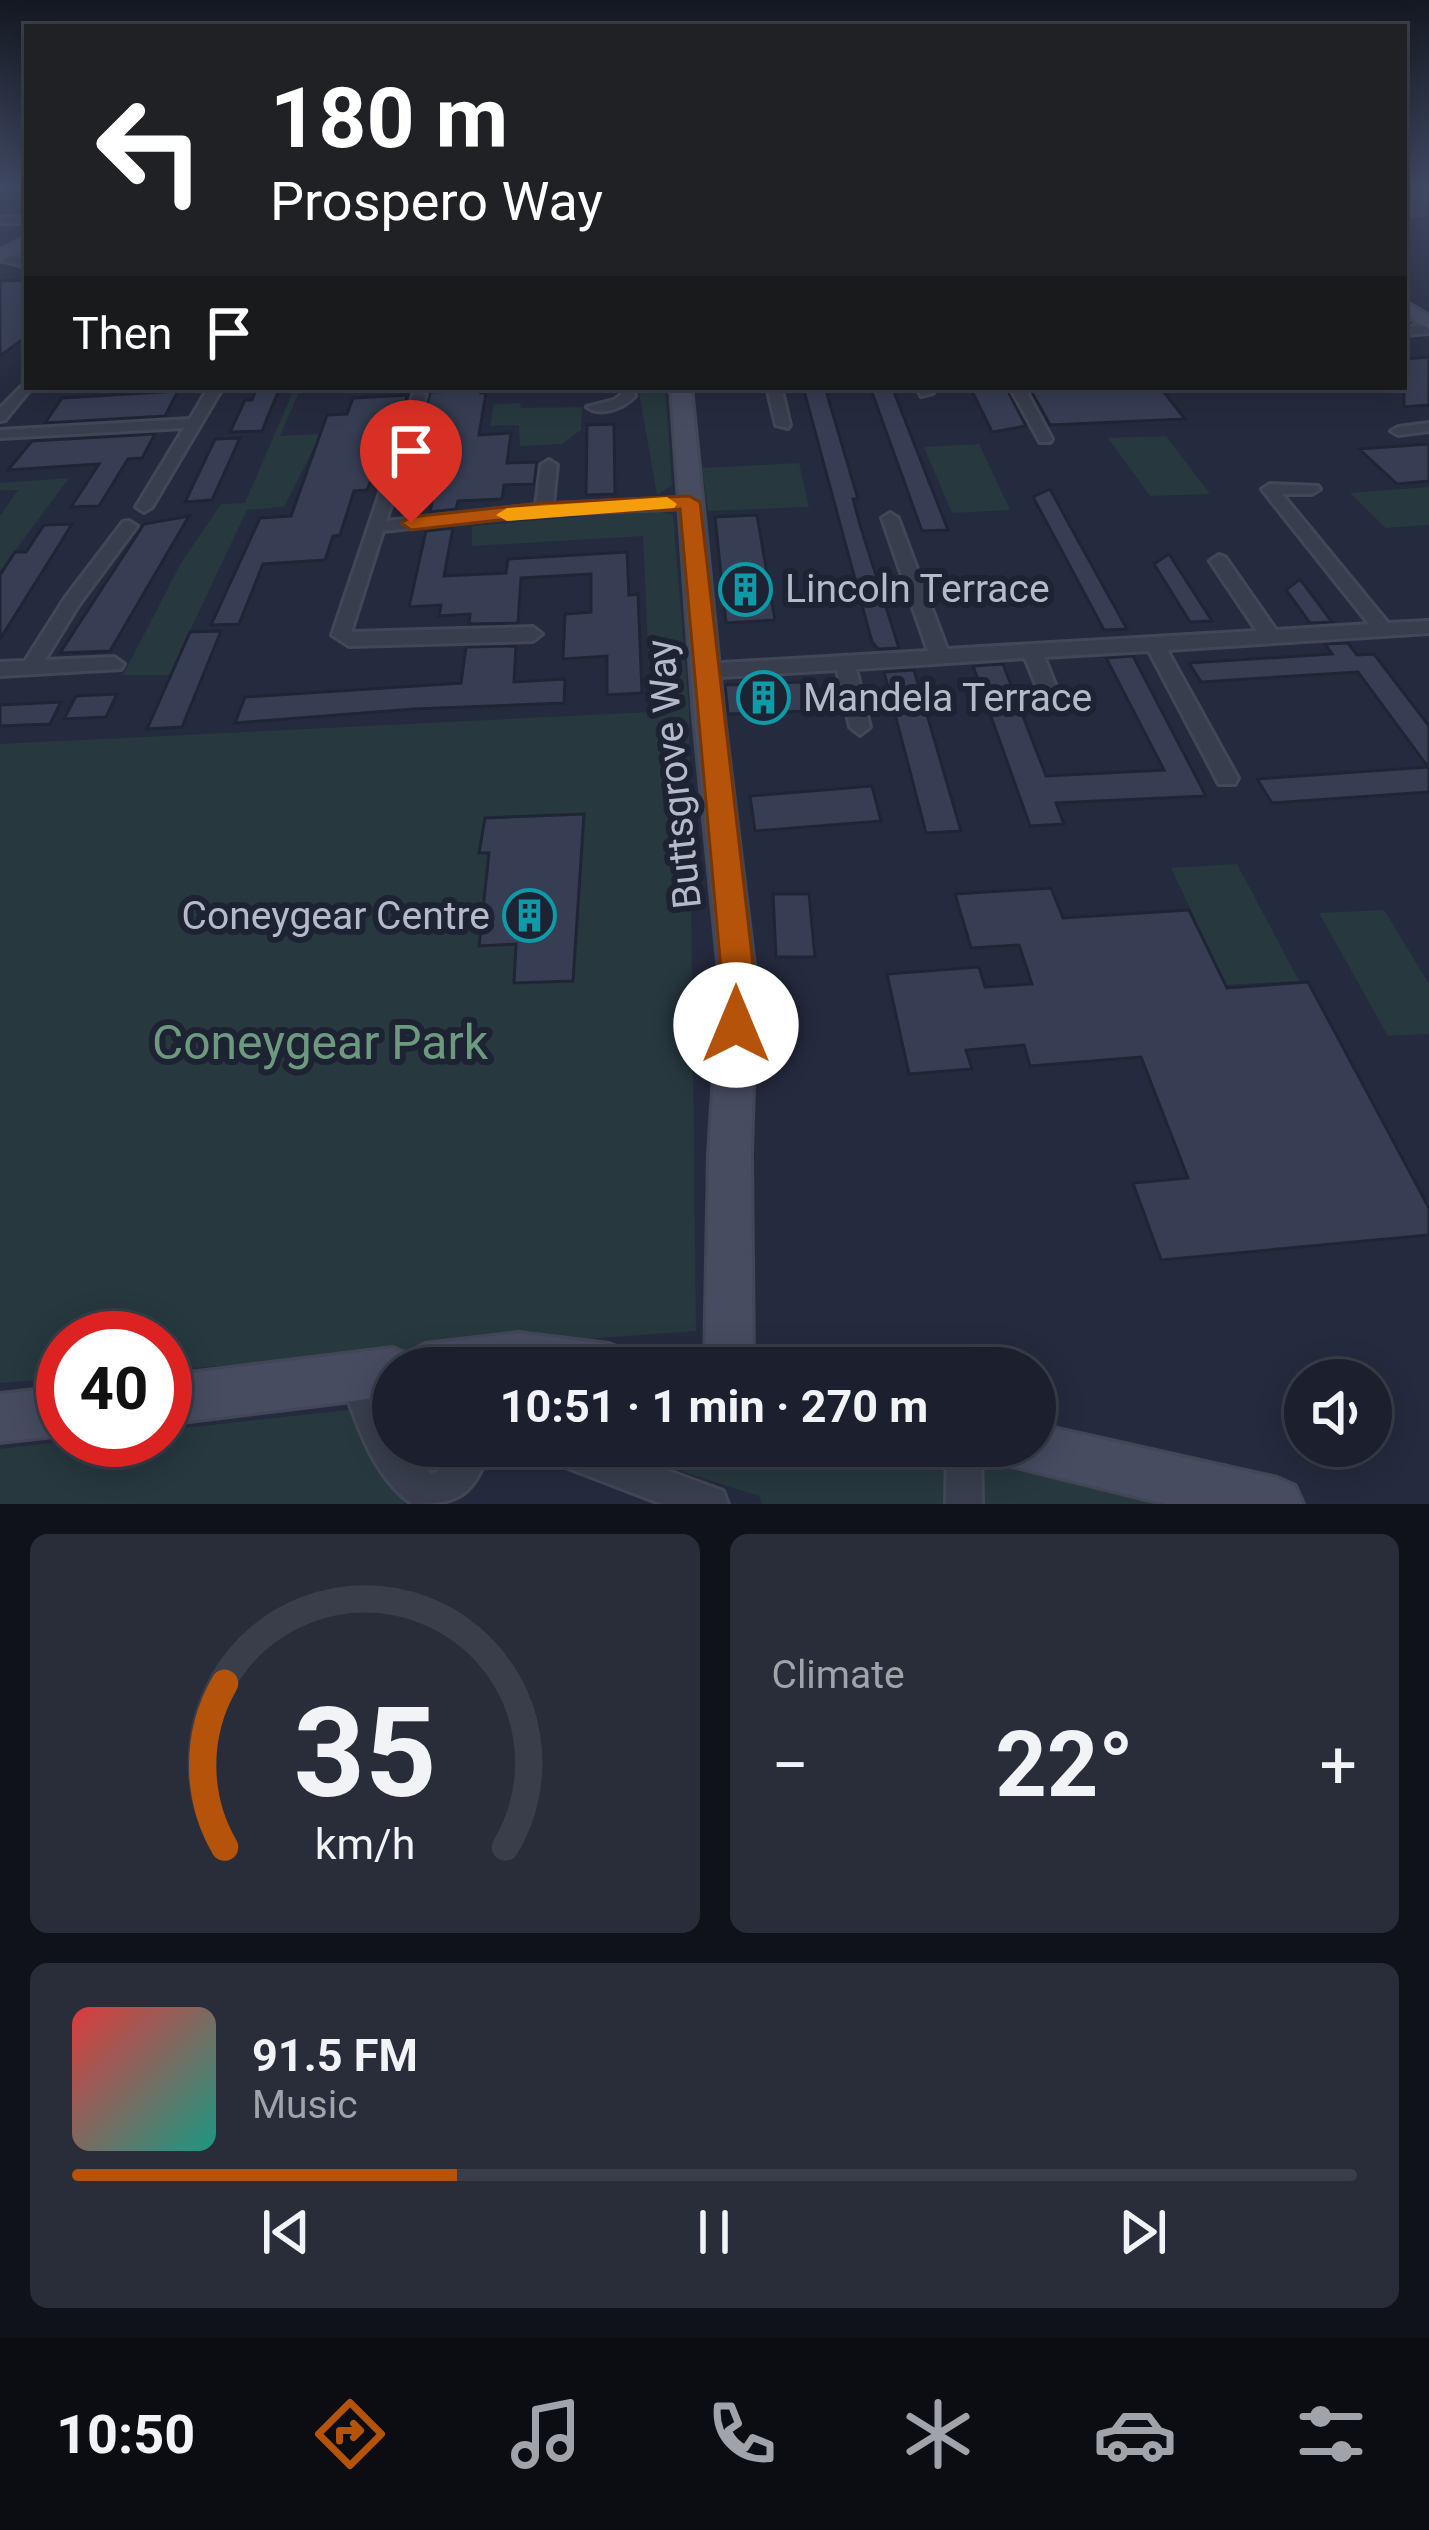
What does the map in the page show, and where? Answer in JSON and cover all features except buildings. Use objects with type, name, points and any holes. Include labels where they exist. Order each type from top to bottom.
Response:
[{"type":"street","points":[[0,417],[24,389]]},
{"type":"street","points":[[143,507],[214,390]]},
{"type":"street","points":[[594,407],[618,404],[628,396],[627,390]]},
{"type":"street","name":"Buttsgrove Way","points":[[680,390],[738,982],[730,1154],[729,1347]]},
{"type":"street","points":[[775,390],[783,425]]},
{"type":"street","points":[[1019,390],[1045,439]]},
{"type":"street","points":[[418,395],[341,635],[356,641],[533,634]]},
{"type":"street","points":[[0,434],[193,423]]},
{"type":"street","points":[[1398,431],[1429,427]]},
{"type":"street","points":[[544,509],[549,465]]},
{"type":"street","points":[[1312,489],[1270,489],[1382,628]]},
{"type":"street","points":[[375,526],[544,509],[689,502]]},
{"type":"street","points":[[890,518],[940,657]]},
{"type":"street","points":[[31,668],[71,602],[129,526]]},
{"type":"street","points":[[1219,561],[1271,637]]},
{"type":"street","points":[[705,671],[1429,627]]},
{"type":"street","points":[[1155,644],[1228,778]]},
{"type":"street","points":[[1032,652],[1046,689]]},
{"type":"street","points":[[845,663],[860,727]]},
{"type":"street","points":[[0,669],[114,664]]},
{"type":"street","points":[[192,1397],[372,1374]]},
{"type":"street","points":[[0,1418],[36,1415]]},
{"type":"street","points":[[1056,1454],[1277,1504]]},
{"type":"street","points":[[397,1467],[424,1498],[450,1485],[462,1467]]},
{"type":"street","points":[[610,1467],[710,1504]]},
{"type":"street","points":[[964,1467],[964,1504]]},
{"type":"green space","points":[[294,390],[300,390],[280,436],[321,434],[284,507],[247,510],[169,675],[123,675],[181,563],[221,504],[245,503]]},
{"type":"green space","points":[[639,390],[665,390],[672,485],[657,495]]},
{"type":"green space","points":[[520,403],[521,408],[582,407],[581,430],[562,444],[520,446],[519,425],[490,426],[494,404]]},
{"type":"green space","points":[[1166,436],[1210,494],[1150,496],[1108,438]]},
{"type":"green space","points":[[979,444],[1010,510],[952,513],[924,447]]},
{"type":"green space","points":[[799,463],[809,507],[708,511],[702,468]]},
{"type":"green space","points":[[69,478],[0,571],[0,516],[18,490],[0,490],[0,483]]},
{"type":"green space","points":[[1429,487],[1429,525],[1386,528],[1350,493]]},
{"type":"green space","name":"Coneygear Park","points":[[655,510],[673,515],[689,709],[696,1331],[478,1347],[372,1347],[372,1355],[192,1368],[192,1311],[36,1311],[36,1380],[0,1383],[0,744],[651,712],[643,536],[472,546],[472,526]]},
{"type":"green space","points":[[1237,864],[1299,981],[1226,985],[1171,868]]},
{"type":"green space","points":[[1384,910],[1429,984],[1429,1034],[1388,1036],[1319,913]]},
{"type":"green space","points":[[372,1407],[372,1467],[416,1467],[405,1504],[0,1504],[0,1449],[36,1445],[36,1467],[192,1467],[192,1427]]},
{"type":"green space","points":[[668,1467],[1031,1467],[1185,1504],[762,1504],[759,1496]]},
{"type":"slow traffic","points":[[507,515],[667,504]]},
{"type":"place","name":"Lincoln Terrace","points":[[746,589]]},
{"type":"place","name":"Mandela Terrace","points":[[764,698]]},
{"type":"place","name":"Coneygear Centre","points":[[529,916]]},
{"type":"route","points":[[411,523],[544,509],[689,502],[738,982],[736,1025]]}]
